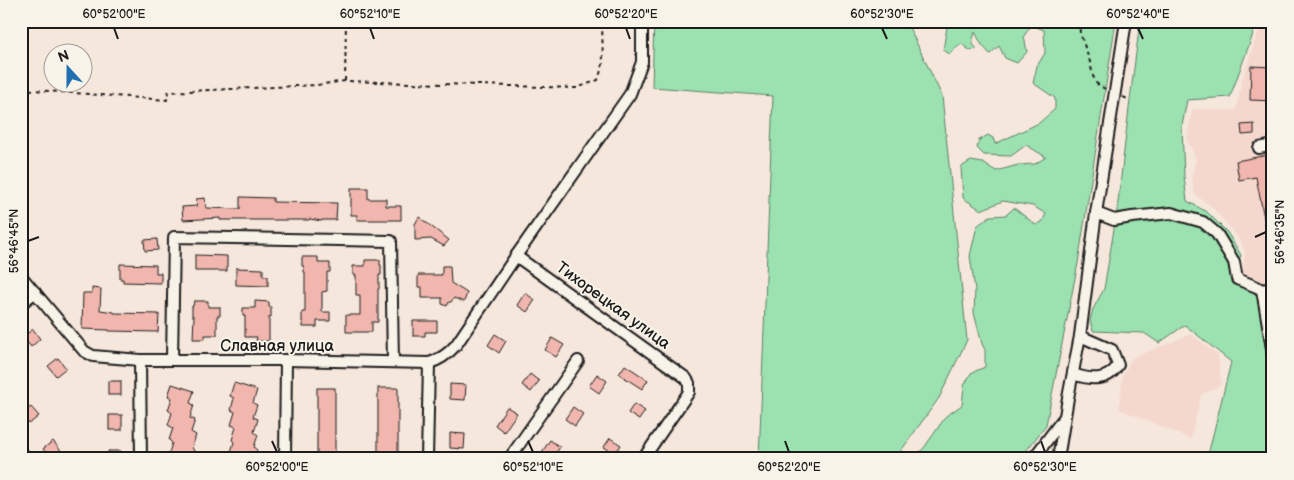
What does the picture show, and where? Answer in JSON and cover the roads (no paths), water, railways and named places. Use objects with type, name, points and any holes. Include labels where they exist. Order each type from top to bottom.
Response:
[{"type":"street","points":[[427,459],[429,363],[446,355],[456,345],[630,94],[642,62],[642,21]]},
{"type":"street","points":[[1058,459],[1080,336],[1096,213],[1126,21]]},
{"type":"street","points":[[1258,148],[1273,145]]},
{"type":"street","points":[[1096,213],[1114,220],[1171,213],[1203,222],[1217,234],[1234,262],[1237,279],[1262,290],[1273,288]]},
{"type":"street","points":[[172,360],[174,237],[391,241],[393,362]]},
{"type":"street","name":"Тихорецкая улица","points":[[516,256],[684,376],[689,384],[689,392],[643,459]]},
{"type":"street","name":"Славная улица","points":[[21,276],[84,351],[101,357],[140,360],[286,360],[429,363]]},
{"type":"street","points":[[1262,290],[1273,354]]},
{"type":"street","points":[[21,304],[35,292]]},
{"type":"street","points":[[1073,374],[1085,378],[1098,379],[1114,372],[1118,365],[1112,350],[1080,336]]},
{"type":"street","points":[[140,360],[142,459]]},
{"type":"street","points":[[285,459],[286,360]]},
{"type":"street","points":[[509,459],[578,361]]},
{"type":"street","points":[[1033,459],[1065,416]]},
{"type":"street","points":[[21,452],[26,459]]}]
